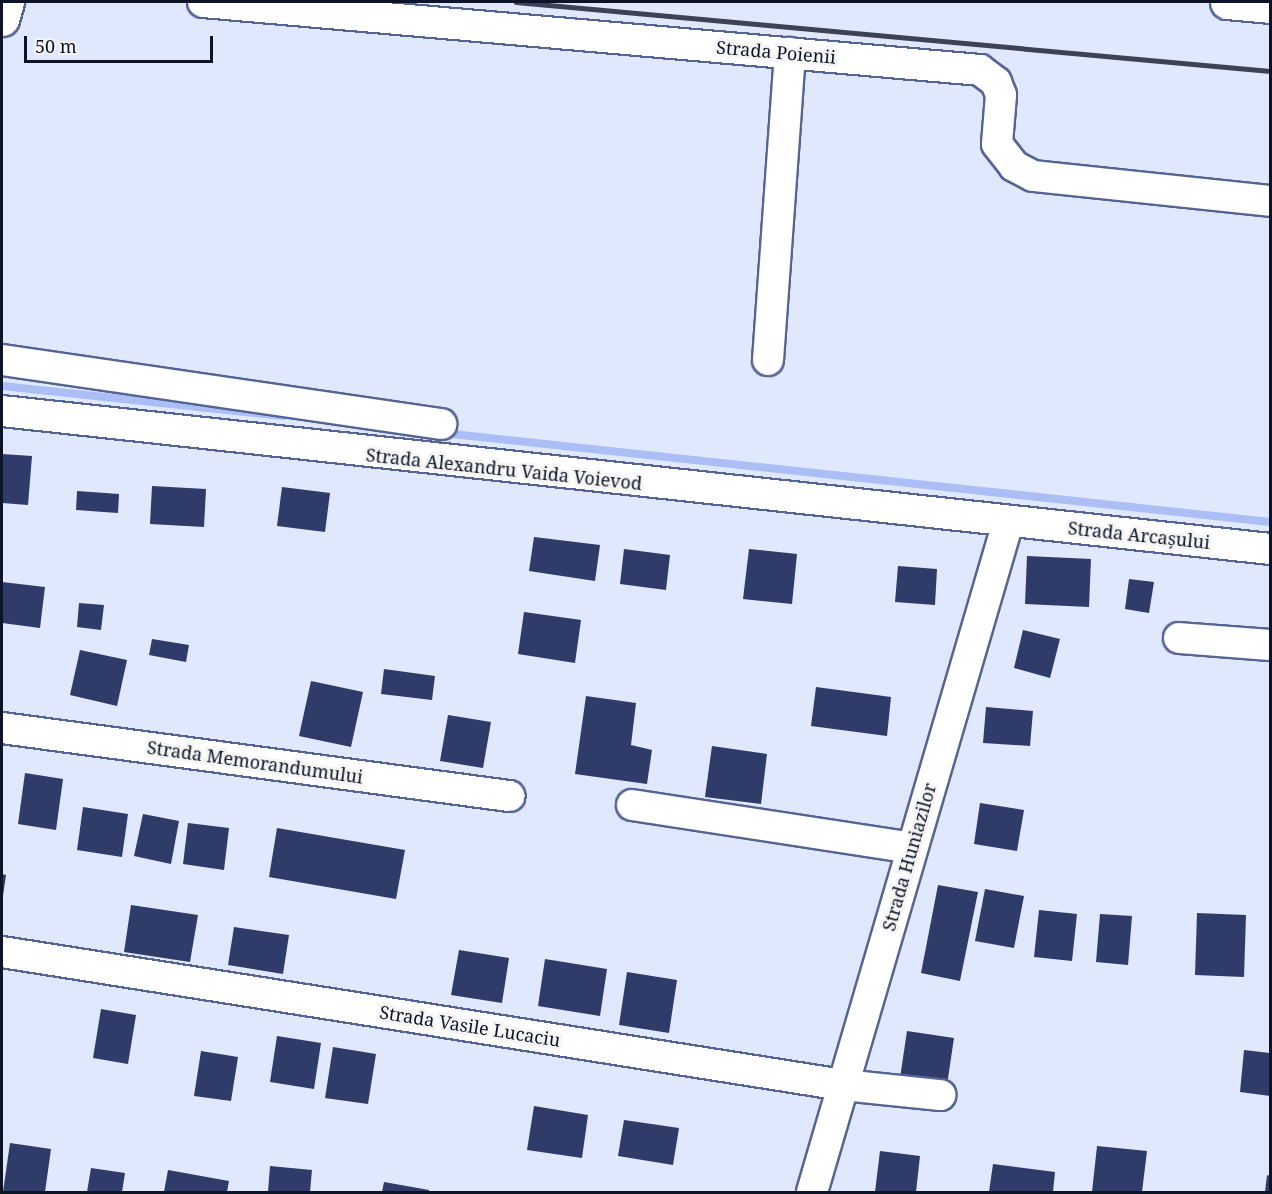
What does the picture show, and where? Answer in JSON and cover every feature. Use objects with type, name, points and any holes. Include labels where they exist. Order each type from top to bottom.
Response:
[{"type":"street","points":[[2,19],[7,2]]},
{"type":"street","name":"Strada Poienii","points":[[203,2],[980,70],[996,82],[1001,95],[997,144],[1014,165],[1033,176],[1270,201]]},
{"type":"street","points":[[1227,2],[1270,6]]},
{"type":"street","points":[[768,360],[790,53]]},
{"type":"street","points":[[2,360],[441,424]]},
{"type":"street","name":"Strada Alexandru Vaida Voievod","points":[[2,411],[1008,522]]},
{"type":"street","name":"Strada Arcașului","points":[[1008,522],[1270,549]]},
{"type":"street","name":"Strada Huniazilor","points":[[812,1192],[1008,522]]},
{"type":"street","points":[[1179,638],[1270,645]]},
{"type":"street","name":"Strada Memorandumului","points":[[2,728],[508,796]]},
{"type":"street","points":[[632,805],[912,848]]},
{"type":"street","name":"Strada Vasile Lucaciu","points":[[2,952],[843,1085],[940,1095]]},
{"type":"building","points":[[2,454],[32,456],[28,505],[2,503]]},
{"type":"building","points":[[152,486],[206,489],[204,527],[150,524]]},
{"type":"building","points":[[282,487],[330,493],[325,532],[277,526]]},
{"type":"building","points":[[77,491],[119,494],[118,513],[76,510]]},
{"type":"building","points":[[534,537],[600,545],[595,581],[529,571]]},
{"type":"building","points":[[624,549],[670,555],[666,590],[620,584]]},
{"type":"building","points":[[749,549],[797,554],[792,604],[743,599]]},
{"type":"building","points":[[1027,556],[1091,559],[1089,607],[1025,604]]},
{"type":"building","points":[[898,566],[937,569],[935,605],[895,602]]},
{"type":"building","points":[[1129,579],[1154,582],[1149,613],[1125,609]]},
{"type":"building","points":[[2,582],[45,587],[40,628],[2,623]]},
{"type":"building","points":[[79,603],[104,605],[101,630],[77,627]]},
{"type":"building","points":[[524,612],[581,620],[575,663],[518,654]]},
{"type":"building","points":[[1023,630],[1060,639],[1050,678],[1014,668]]},
{"type":"building","points":[[152,639],[189,645],[186,662],[149,655]]},
{"type":"building","points":[[80,650],[127,660],[117,706],[70,695]]},
{"type":"building","points":[[384,669],[435,676],[432,700],[381,694]]},
{"type":"building","points":[[311,681],[363,692],[351,747],[299,736]]},
{"type":"building","points":[[816,687],[891,697],[887,736],[811,726]]},
{"type":"building","points":[[586,696],[636,703],[631,745],[652,750],[647,784],[575,774]]},
{"type":"building","points":[[986,707],[1033,711],[1030,746],[983,743]]},
{"type":"building","points":[[448,715],[491,722],[483,768],[440,761]]},
{"type":"building","points":[[712,746],[767,754],[761,804],[705,797]]},
{"type":"building","points":[[25,773],[63,779],[56,830],[18,824]]},
{"type":"building","points":[[980,803],[1024,810],[1017,851],[974,844]]},
{"type":"building","points":[[83,807],[128,814],[122,857],[77,850]]},
{"type":"building","points":[[143,814],[179,821],[171,864],[134,856]]},
{"type":"building","points":[[188,823],[229,828],[224,870],[183,864]]},
{"type":"building","points":[[277,828],[405,850],[396,899],[269,877]]},
{"type":"building","points":[[2,874],[6,875],[3,896],[2,896]]},
{"type":"building","points":[[938,885],[978,892],[960,981],[921,973]]},
{"type":"building","points":[[985,889],[1024,896],[1014,948],[975,941]]},
{"type":"building","points":[[131,905],[198,915],[190,962],[124,952]]},
{"type":"building","points":[[1039,910],[1077,914],[1072,961],[1034,957]]},
{"type":"building","points":[[1197,913],[1246,915],[1244,977],[1195,975]]},
{"type":"building","points":[[1100,914],[1132,916],[1128,965],[1096,962]]},
{"type":"building","points":[[234,927],[289,935],[283,974],[228,965]]},
{"type":"building","points":[[459,950],[509,958],[502,1003],[451,995]]},
{"type":"building","points":[[545,959],[607,969],[600,1016],[538,1006]]},
{"type":"building","points":[[627,972],[677,980],[669,1033],[619,1025]]},
{"type":"building","points":[[101,1009],[136,1015],[128,1064],[93,1058]]},
{"type":"building","points":[[907,1031],[954,1038],[947,1085],[900,1078]]},
{"type":"building","points":[[277,1036],[321,1043],[314,1089],[270,1082]]},
{"type":"building","points":[[333,1047],[376,1054],[368,1104],[325,1098]]},
{"type":"building","points":[[1244,1050],[1270,1053],[1270,1096],[1240,1092]]},
{"type":"building","points":[[201,1051],[238,1057],[231,1101],[194,1096]]},
{"type":"building","points":[[534,1106],[588,1115],[582,1158],[527,1150]]},
{"type":"building","points":[[624,1120],[679,1128],[673,1165],[618,1156]]},
{"type":"building","points":[[10,1143],[51,1149],[45,1192],[3,1192]]},
{"type":"building","points":[[1097,1146],[1147,1151],[1142,1192],[1092,1192]]},
{"type":"building","points":[[880,1151],[920,1156],[916,1192],[875,1192]]},
{"type":"building","points":[[993,1164],[1055,1172],[1053,1192],[989,1192]]},
{"type":"building","points":[[270,1166],[312,1170],[310,1192],[268,1192]]},
{"type":"building","points":[[91,1168],[125,1173],[122,1192],[87,1192]]},
{"type":"building","points":[[168,1170],[229,1181],[227,1192],[164,1192]]},
{"type":"building","points":[[1267,1175],[1270,1176],[1270,1192],[1265,1192]]},
{"type":"building","points":[[384,1182],[429,1190],[429,1192],[382,1192]]},
{"type":"waterway","points":[[2,386],[282,416]]},
{"type":"waterway","points":[[443,433],[1270,522]]},
{"type":"railway","points":[[516,2],[1270,71]]}]
